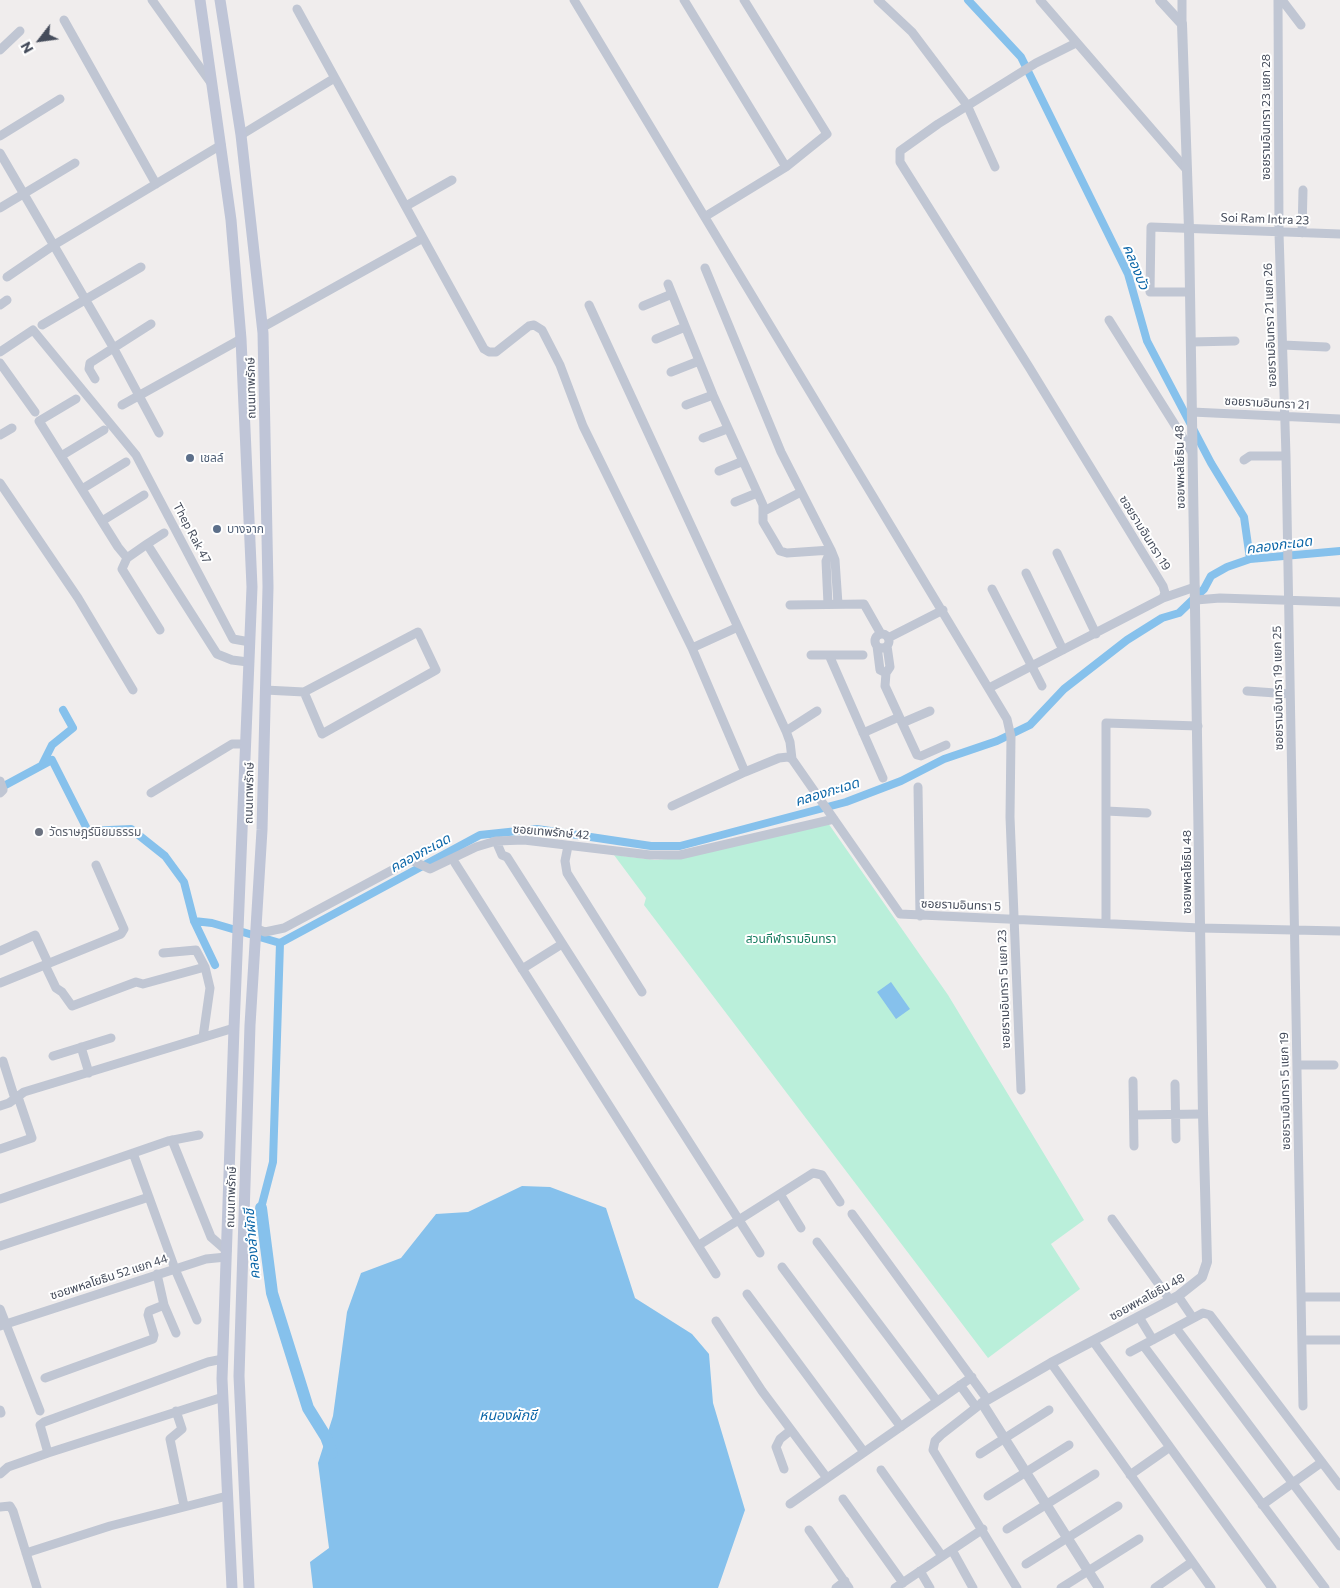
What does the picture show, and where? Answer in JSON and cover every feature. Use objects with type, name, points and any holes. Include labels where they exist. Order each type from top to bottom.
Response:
[{"type":"main road","name":"ถนนเทพรักษ์","points":[[200,0],[231,220],[241,339],[252,588],[223,1359],[231,1582]]},
{"type":"main road","points":[[202,14],[205,8],[211,4],[221,5]]},
{"type":"main road","name":"ถนนเทพรักษ์","points":[[221,5],[241,135],[263,327],[268,587],[262,830],[250,1025],[239,1376],[249,1588]]},
{"type":"main road","points":[[231,1582],[246,1577],[248,1572]]},
{"type":"street","points":[[152,0],[213,85]]},
{"type":"street","name":"ซอยรามอินทรา 5 แยก 23","points":[[574,0],[989,688],[1009,726],[1011,737],[1010,817],[1021,1090]]},
{"type":"street","points":[[684,0],[786,167]]},
{"type":"street","points":[[706,216],[786,167],[827,134],[744,0]]},
{"type":"street","points":[[878,0],[912,32],[967,105],[995,167]]},
{"type":"street","points":[[1040,0],[1187,170]]},
{"type":"street","points":[[1160,0],[1182,24]]},
{"type":"street","points":[[1182,0],[1182,24]]},
{"type":"street","name":"ซอยรามอินทรา 23 แยก 28","points":[[1278,0],[1279,233]]},
{"type":"street","points":[[1282,0],[1301,25]]},
{"type":"street","points":[[297,9],[333,79],[406,206],[484,349],[488,352],[496,352],[529,326],[534,325],[542,330],[560,366],[583,426],[692,648],[745,772]]},
{"type":"street","points":[[64,20],[156,184]]},
{"type":"street","name":"ซอยพหลโยธิน 48","points":[[982,1403],[1051,1363],[1174,1298],[1199,1281],[1206,1270],[1189,229],[1182,24]]},
{"type":"street","points":[[0,50],[20,31]]},
{"type":"street","points":[[967,105],[1036,63],[1076,43]]},
{"type":"street","points":[[241,135],[333,79]]},
{"type":"street","points":[[0,136],[60,99]]},
{"type":"street","name":"ซอยรามอินทรา 19","points":[[967,105],[900,151],[900,162],[1029,367],[1163,586],[1163,598]]},
{"type":"street","points":[[7,277],[54,245],[221,145]]},
{"type":"street","points":[[0,153],[113,347],[159,433]]},
{"type":"street","points":[[0,208],[75,163]]},
{"type":"street","points":[[406,206],[452,180]]},
{"type":"street","points":[[1302,190],[1302,233]]},
{"type":"street","name":"Soi Ram Intra 23","points":[[1190,292],[1150,292],[1151,227],[1340,234]]},
{"type":"street","name":"ซอยรามอินทรา 21 แยก 26","points":[[1279,233],[1286,456],[1287,558]]},
{"type":"street","points":[[263,327],[423,238]]},
{"type":"street","points":[[42,324],[141,267]]},
{"type":"street","points":[[705,268],[756,395],[801,492],[836,560],[838,604]]},
{"type":"street","points":[[668,284],[712,395],[741,462],[757,493],[764,511],[763,522],[780,551],[787,553],[831,550]]},
{"type":"street","points":[[643,306],[672,294]]},
{"type":"street","points":[[589,305],[790,742],[792,760],[779,758],[672,806]]},
{"type":"street","points":[[1108,320],[1192,448]]},
{"type":"street","points":[[95,379],[88,366],[113,347],[151,324]]},
{"type":"street","points":[[656,339],[685,327]]},
{"type":"street","name":"Thep Rak 47","points":[[0,352],[32,330],[115,427],[136,455],[233,639],[250,642]]},
{"type":"street","points":[[122,405],[241,339]]},
{"type":"street","points":[[1191,342],[1235,342]]},
{"type":"street","points":[[1283,345],[1326,347]]},
{"type":"street","points":[[671,372],[699,361]]},
{"type":"street","points":[[0,363],[35,412]]},
{"type":"street","points":[[686,405],[712,395]]},
{"type":"street","points":[[76,398],[39,421],[127,558]]},
{"type":"street","name":"ซอยรามอินทรา 21","points":[[1192,415],[1340,419]]},
{"type":"street","points":[[0,435],[12,428]]},
{"type":"street","points":[[703,438],[727,428]]},
{"type":"street","points":[[61,456],[104,430]]},
{"type":"street","points":[[1244,460],[1250,456],[1286,456]]},
{"type":"street","points":[[82,489],[126,462]]},
{"type":"street","points":[[719,471],[741,462]]},
{"type":"street","points":[[0,484],[78,598],[134,690]]},
{"type":"street","points":[[764,511],[801,492]]},
{"type":"street","points":[[735,502],[757,493]]},
{"type":"street","points":[[102,521],[144,495]]},
{"type":"street","points":[[160,630],[122,568],[127,558],[164,533]]},
{"type":"street","points":[[147,544],[217,654],[232,660],[248,662]]},
{"type":"street","points":[[828,604],[826,561],[831,550]]},
{"type":"street","points":[[1057,553],[1096,634]]},
{"type":"street","name":"ซอยรามอินทรา 19 แยก 25","points":[[1287,558],[1292,776]]},
{"type":"street","points":[[1026,573],[1063,650]]},
{"type":"street","points":[[989,688],[1163,598],[1195,587]]},
{"type":"street","points":[[992,589],[1042,686]]},
{"type":"street","points":[[1196,600],[1220,598],[1340,602]]},
{"type":"street","points":[[790,605],[864,604],[883,641],[880,670],[886,673],[885,686],[918,757],[946,745]]},
{"type":"street","points":[[883,641],[942,610]]},
{"type":"street","points":[[692,648],[738,626]]},
{"type":"street","points":[[265,690],[304,692],[418,632],[436,670],[322,734],[304,692]]},
{"type":"street","points":[[811,655],[863,655]]},
{"type":"street","points":[[829,655],[883,778]]},
{"type":"street","points":[[1246,691],[1290,694]]},
{"type":"street","points":[[863,733],[930,711]]},
{"type":"street","points":[[786,731],[817,712]]},
{"type":"street","points":[[1106,923],[1106,723],[1198,726]]},
{"type":"street","points":[[151,793],[232,744],[246,744]]},
{"type":"street","name":"ซอยรามอินทรา 5","points":[[792,760],[894,909],[900,914],[1200,928],[1340,931]]},
{"type":"street","name":"ซอยรามอินทรา 5 แยก 19","points":[[1292,776],[1304,1406]]},
{"type":"street","points":[[918,787],[920,916]]},
{"type":"street","points":[[1106,811],[1147,813]]},
{"type":"street","name":"ซอยเทพรักษ์ 42","points":[[257,931],[265,932],[284,928],[411,860],[425,868],[433,868],[476,847],[496,841],[524,840],[650,855],[680,855],[834,819]]},
{"type":"street","points":[[506,858],[507,840]]},
{"type":"street","points":[[496,841],[500,851],[740,1219],[760,1253]]},
{"type":"street","points":[[568,846],[565,861],[567,873],[642,992]]},
{"type":"street","points":[[455,863],[716,1274]]},
{"type":"street","points":[[0,983],[121,934],[124,929],[96,865]]},
{"type":"street","points":[[0,951],[35,935],[56,988],[62,992],[72,1006],[136,982],[144,984],[205,967]]},
{"type":"street","points":[[522,970],[562,944]]},
{"type":"street","points":[[163,953],[196,950],[205,967],[210,988],[203,1038]]},
{"type":"street","points":[[0,1106],[17,1098],[24,1092],[234,1028]]},
{"type":"street","points":[[53,1056],[111,1038]]},
{"type":"street","points":[[81,1047],[89,1073]]},
{"type":"street","points":[[0,1149],[32,1138],[3,1062]]},
{"type":"street","points":[[1297,1065],[1334,1066]]},
{"type":"street","points":[[1133,1081],[1134,1146]]},
{"type":"street","points":[[1175,1084],[1176,1139]]},
{"type":"street","points":[[1134,1114],[1203,1114]]},
{"type":"street","points":[[0,1199],[172,1140],[199,1135]]},
{"type":"street","points":[[172,1140],[211,1237],[226,1254]]},
{"type":"street","points":[[133,1153],[175,1269],[197,1320]]},
{"type":"street","points":[[699,1245],[817,1172],[822,1174],[840,1202]]},
{"type":"street","points":[[780,1194],[800,1228]]},
{"type":"street","points":[[0,1246],[149,1197]]},
{"type":"street","points":[[852,1214],[972,1377],[982,1403],[1099,1588]]},
{"type":"street","points":[[1112,1219],[1174,1298],[1193,1318]]},
{"type":"street","points":[[816,1242],[937,1401]]},
{"type":"street","name":"ซอยพหลโยธิน 52 แยก 44","points":[[2,1325],[226,1254]]},
{"type":"street","points":[[782,1268],[901,1427]]},
{"type":"street","points":[[158,1274],[164,1304],[176,1333]]},
{"type":"street","points":[[747,1294],[864,1452]]},
{"type":"street","points":[[1302,1297],[1340,1297]]},
{"type":"street","points":[[45,1378],[153,1339],[154,1335],[149,1311],[164,1304]]},
{"type":"street","points":[[0,1309],[2,1325],[40,1411]]},
{"type":"street","points":[[1130,1352],[1203,1313],[1214,1317],[1340,1486]]},
{"type":"street","points":[[1139,1317],[1153,1340]]},
{"type":"street","points":[[716,1321],[749,1372],[827,1478]]},
{"type":"street","points":[[1176,1328],[1340,1546]]},
{"type":"street","points":[[1303,1340],[1340,1340]]},
{"type":"street","points":[[1093,1341],[1272,1588]]},
{"type":"street","points":[[1142,1345],[1325,1588]]},
{"type":"street","points":[[48,1453],[40,1425],[44,1422],[208,1362],[223,1359]]},
{"type":"street","points":[[1051,1363],[1211,1588]]},
{"type":"street","points":[[790,1504],[972,1377]]},
{"type":"street","points":[[960,1385],[982,1403]]},
{"type":"street","points":[[0,1474],[8,1467],[48,1453],[223,1397]]},
{"type":"street","points":[[982,1403],[941,1435],[935,1441],[932,1450],[983,1529],[1017,1588]]},
{"type":"street","points":[[980,1454],[1049,1410]]},
{"type":"street","points":[[176,1411],[182,1429],[171,1436],[170,1439],[184,1506]]},
{"type":"street","points":[[784,1468],[776,1447],[780,1439],[791,1430]]},
{"type":"street","points":[[988,1496],[1069,1444]]},
{"type":"street","points":[[1130,1475],[1170,1447]]},
{"type":"street","points":[[1262,1505],[1322,1462]]},
{"type":"street","points":[[881,1470],[942,1556]]},
{"type":"street","points":[[1007,1529],[1095,1474]]},
{"type":"street","points":[[26,1553],[184,1506],[227,1496]]},
{"type":"street","points":[[843,1499],[903,1582]]},
{"type":"street","points":[[0,1508],[10,1506],[13,1511],[37,1588]]},
{"type":"street","points":[[1026,1564],[1118,1506]]},
{"type":"street","points":[[895,1588],[983,1529]]},
{"type":"street","points":[[809,1530],[847,1585],[836,1588]]},
{"type":"street","points":[[1061,1588],[1140,1539]]},
{"type":"street","points":[[952,1550],[974,1588]]},
{"type":"street","points":[[1155,1588],[1192,1562]]},
{"type":"street","points":[[920,1571],[930,1588]]},
{"type":"green space","name":"สวนกีฬารามอินทรา","points":[[828,823],[948,995],[1084,1220],[1051,1244],[1080,1289],[988,1358],[644,905],[646,898],[614,855],[655,860],[680,858]]},
{"type":"water","points":[[891,982],[910,1009],[896,1019],[877,992]]},
{"type":"water","name":"หนองผักชี","points":[[522,1186],[550,1187],[606,1208],[635,1298],[692,1334],[709,1354],[713,1403],[745,1510],[718,1588],[313,1588],[310,1562],[329,1548],[318,1463],[333,1416],[347,1312],[361,1273],[401,1258],[436,1214],[468,1212]]},
{"type":"waterway","name":"คลองบัว","points":[[968,0],[1021,57],[1128,274],[1147,341],[1211,463],[1244,517],[1250,559]]},
{"type":"waterway","name":"คลองกะเฉด","points":[[280,943],[480,835],[537,829],[651,846],[680,846],[846,802],[901,781],[944,759],[997,741],[1030,725],[1064,689],[1127,640],[1162,618],[1179,613],[1204,589],[1211,576],[1227,567],[1250,559],[1340,551]]},
{"type":"waterway","points":[[42,765],[52,745],[73,728],[63,710]]},
{"type":"waterway","points":[[0,788],[52,760],[88,831],[131,829],[165,856],[184,882],[194,921],[215,965]]},
{"type":"waterway","name":"คลองลำผักชี","points":[[194,921],[212,923],[280,943],[273,1162],[261,1208]]},
{"type":"waterway","name":"คลองลำผักชี","points":[[261,1208],[272,1293],[308,1408],[326,1437],[332,1453]]},
{"type":"place","name":"เชลล์","points":[[190,458]]},
{"type":"place","name":"บางจาก","points":[[217,529]]},
{"type":"place","name":"วัดราษฎร์นิยมธรรม","points":[[39,832]]}]
